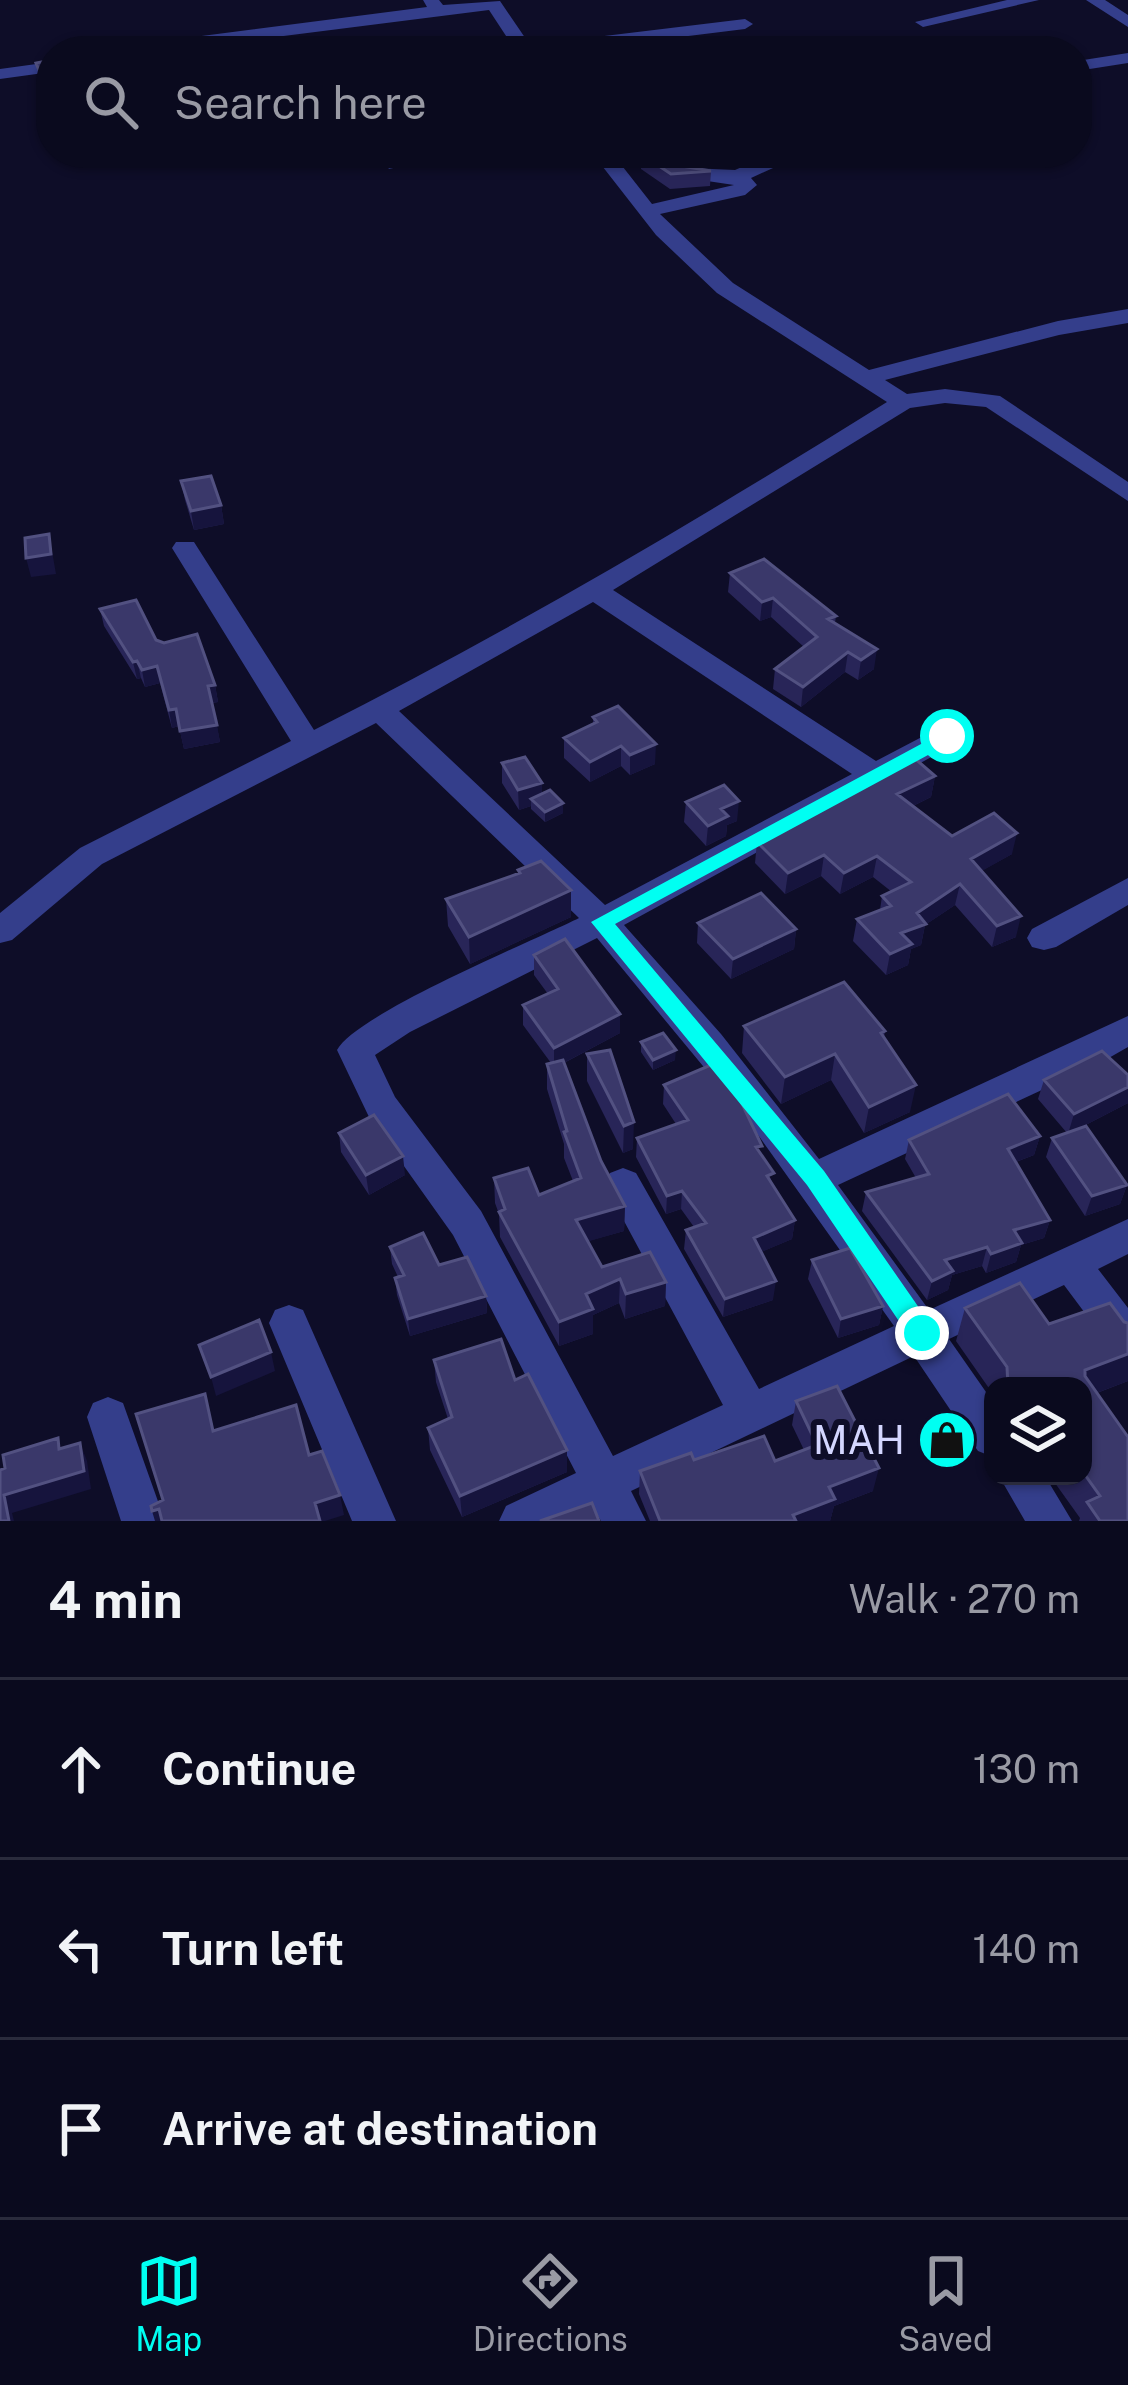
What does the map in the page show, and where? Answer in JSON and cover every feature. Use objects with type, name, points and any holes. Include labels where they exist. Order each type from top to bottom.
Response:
[{"type":"street","points":[[918,0],[947,17]]},
{"type":"street","points":[[923,22],[1030,0]]},
{"type":"street","points":[[1094,0],[1128,22]]},
{"type":"street","points":[[248,36],[434,6],[494,5],[515,36]]},
{"type":"street","points":[[647,36],[745,24]]},
{"type":"street","points":[[309,27],[314,36]]},
{"type":"street","points":[[1092,64],[1128,58]]},
{"type":"street","points":[[0,74],[36,69]]},
{"type":"street","points":[[614,168],[647,211],[725,288],[903,402]]},
{"type":"street","points":[[674,171],[739,176],[756,168]]},
{"type":"street","points":[[647,211],[738,191],[747,185],[739,176]]},
{"type":"street","points":[[865,378],[1058,328],[1128,316]]},
{"type":"street","points":[[0,932],[91,856],[594,590],[903,402],[945,395],[992,401],[1128,493]]},
{"type":"street","points":[[185,548],[307,743]]},
{"type":"street","points":[[594,590],[877,776]]},
{"type":"street","points":[[378,708],[601,922],[815,1178],[984,1424]]},
{"type":"street","points":[[625,1521],[467,1223],[382,1107],[355,1050],[398,1022],[601,922],[947,736]]},
{"type":"street","points":[[1044,938],[1128,890]]},
{"type":"street","points":[[815,1178],[1088,1053],[1128,1030]]},
{"type":"street","points":[[623,1184],[751,1413]]},
{"type":"street","points":[[521,1521],[1128,1236]]},
{"type":"street","points":[[1070,1263],[1128,1339]]},
{"type":"street","points":[[289,1323],[374,1521]]},
{"type":"street","points":[[108,1417],[143,1521]]},
{"type":"street","points":[[1026,1485],[1050,1521]]},
{"type":"building","points":[[662,168],[711,171],[671,174]]},
{"type":"building","points":[[211,476],[221,505],[191,511],[181,481]]},
{"type":"building","points":[[49,534],[51,554],[26,558],[25,538]]},
{"type":"building","points":[[764,559],[836,616],[828,619],[877,649],[861,660],[848,652],[803,687],[775,669],[817,637],[773,598],[762,602],[730,573]]},
{"type":"building","points":[[136,600],[156,640],[164,643],[197,634],[215,685],[208,686],[217,725],[180,731],[157,666],[142,670],[133,662],[100,609]]},
{"type":"building","points":[[618,706],[656,744],[630,755],[621,746],[590,762],[564,738],[597,722],[593,717]]},
{"type":"building","points":[[912,756],[935,776],[897,794],[952,836],[994,813],[1017,833],[971,859],[1021,916],[997,926],[960,884],[917,913],[926,924],[901,933],[912,944],[890,954],[857,919],[891,906],[882,896],[911,882],[877,856],[844,873],[824,855],[788,873],[757,842]]},
{"type":"building","points":[[525,757],[542,783],[518,790],[502,763]]},
{"type":"building","points":[[724,785],[739,801],[721,809],[728,816],[708,826],[686,802]]},
{"type":"building","points":[[550,790],[563,803],[545,812],[531,799]]},
{"type":"building","points":[[541,861],[571,890],[469,937],[446,899]]},
{"type":"building","points":[[761,893],[796,929],[733,959],[698,923]]},
{"type":"building","points":[[565,939],[620,1014],[554,1048],[523,1005],[558,989],[534,955]]},
{"type":"building","points":[[844,982],[885,1031],[881,1033],[916,1085],[869,1107],[835,1054],[785,1077],[744,1026]]},
{"type":"building","points":[[663,1033],[676,1050],[653,1060],[641,1042]]},
{"type":"building","points":[[610,1050],[634,1122],[624,1126],[587,1054]]},
{"type":"building","points":[[1102,1051],[1128,1075],[1128,1087],[1074,1114],[1044,1080]]},
{"type":"building","points":[[563,1060],[601,1161],[625,1206],[576,1220],[602,1267],[650,1252],[666,1282],[626,1294],[620,1279],[586,1294],[593,1309],[559,1322],[499,1212],[505,1209],[494,1178],[528,1168],[539,1195],[581,1178],[547,1064]]},
{"type":"building","points":[[713,1064],[737,1093],[762,1146],[756,1147],[774,1173],[767,1176],[795,1220],[754,1238],[776,1281],[725,1299],[686,1230],[706,1223],[682,1191],[667,1196],[637,1138],[688,1120],[664,1085]]},
{"type":"building","points":[[1008,1094],[1040,1136],[1008,1149],[1050,1220],[1014,1230],[1022,1243],[991,1254],[987,1247],[945,1260],[953,1271],[932,1281],[866,1192],[929,1174],[909,1140]]},
{"type":"building","points":[[374,1115],[403,1156],[366,1175],[339,1133]]},
{"type":"building","points":[[1086,1126],[1127,1185],[1092,1196],[1052,1138]]},
{"type":"building","points":[[423,1233],[439,1265],[467,1257],[486,1296],[408,1319],[395,1278],[404,1275],[390,1247]]},
{"type":"building","points":[[850,1248],[883,1306],[841,1319],[812,1260]]},
{"type":"building","points":[[1020,1283],[1049,1324],[1110,1303],[1128,1323],[1128,1354],[1085,1370],[1086,1377],[1008,1377],[1007,1367],[965,1308]]},
{"type":"building","points":[[259,1320],[271,1352],[211,1377],[199,1345]]},
{"type":"building","points":[[501,1339],[515,1380],[528,1374],[567,1450],[460,1496],[428,1428],[452,1417],[434,1360]]},
{"type":"building","points":[[837,1386],[879,1468],[829,1487],[835,1499],[793,1515],[796,1521],[660,1521],[640,1471],[691,1453],[694,1460],[764,1436],[775,1461],[817,1445],[796,1401]]},
{"type":"building","points":[[1092,1386],[1128,1437],[1128,1521],[1100,1521],[1087,1502],[1100,1496],[1092,1485]]},
{"type":"building","points":[[205,1394],[213,1431],[296,1405],[309,1455],[322,1451],[340,1495],[315,1503],[320,1521],[162,1521],[159,1509],[152,1511],[151,1506],[163,1500],[136,1414]]},
{"type":"building","points":[[58,1438],[59,1449],[80,1443],[84,1471],[4,1495],[9,1521],[0,1521],[3,1455]]},
{"type":"building","points":[[592,1503],[599,1521],[540,1521]]},
{"type":"place","name":"MAH","points":[[947,1440]]},
{"type":"route","points":[[922,1333],[815,1178],[723,1062],[601,922],[947,736]]}]
